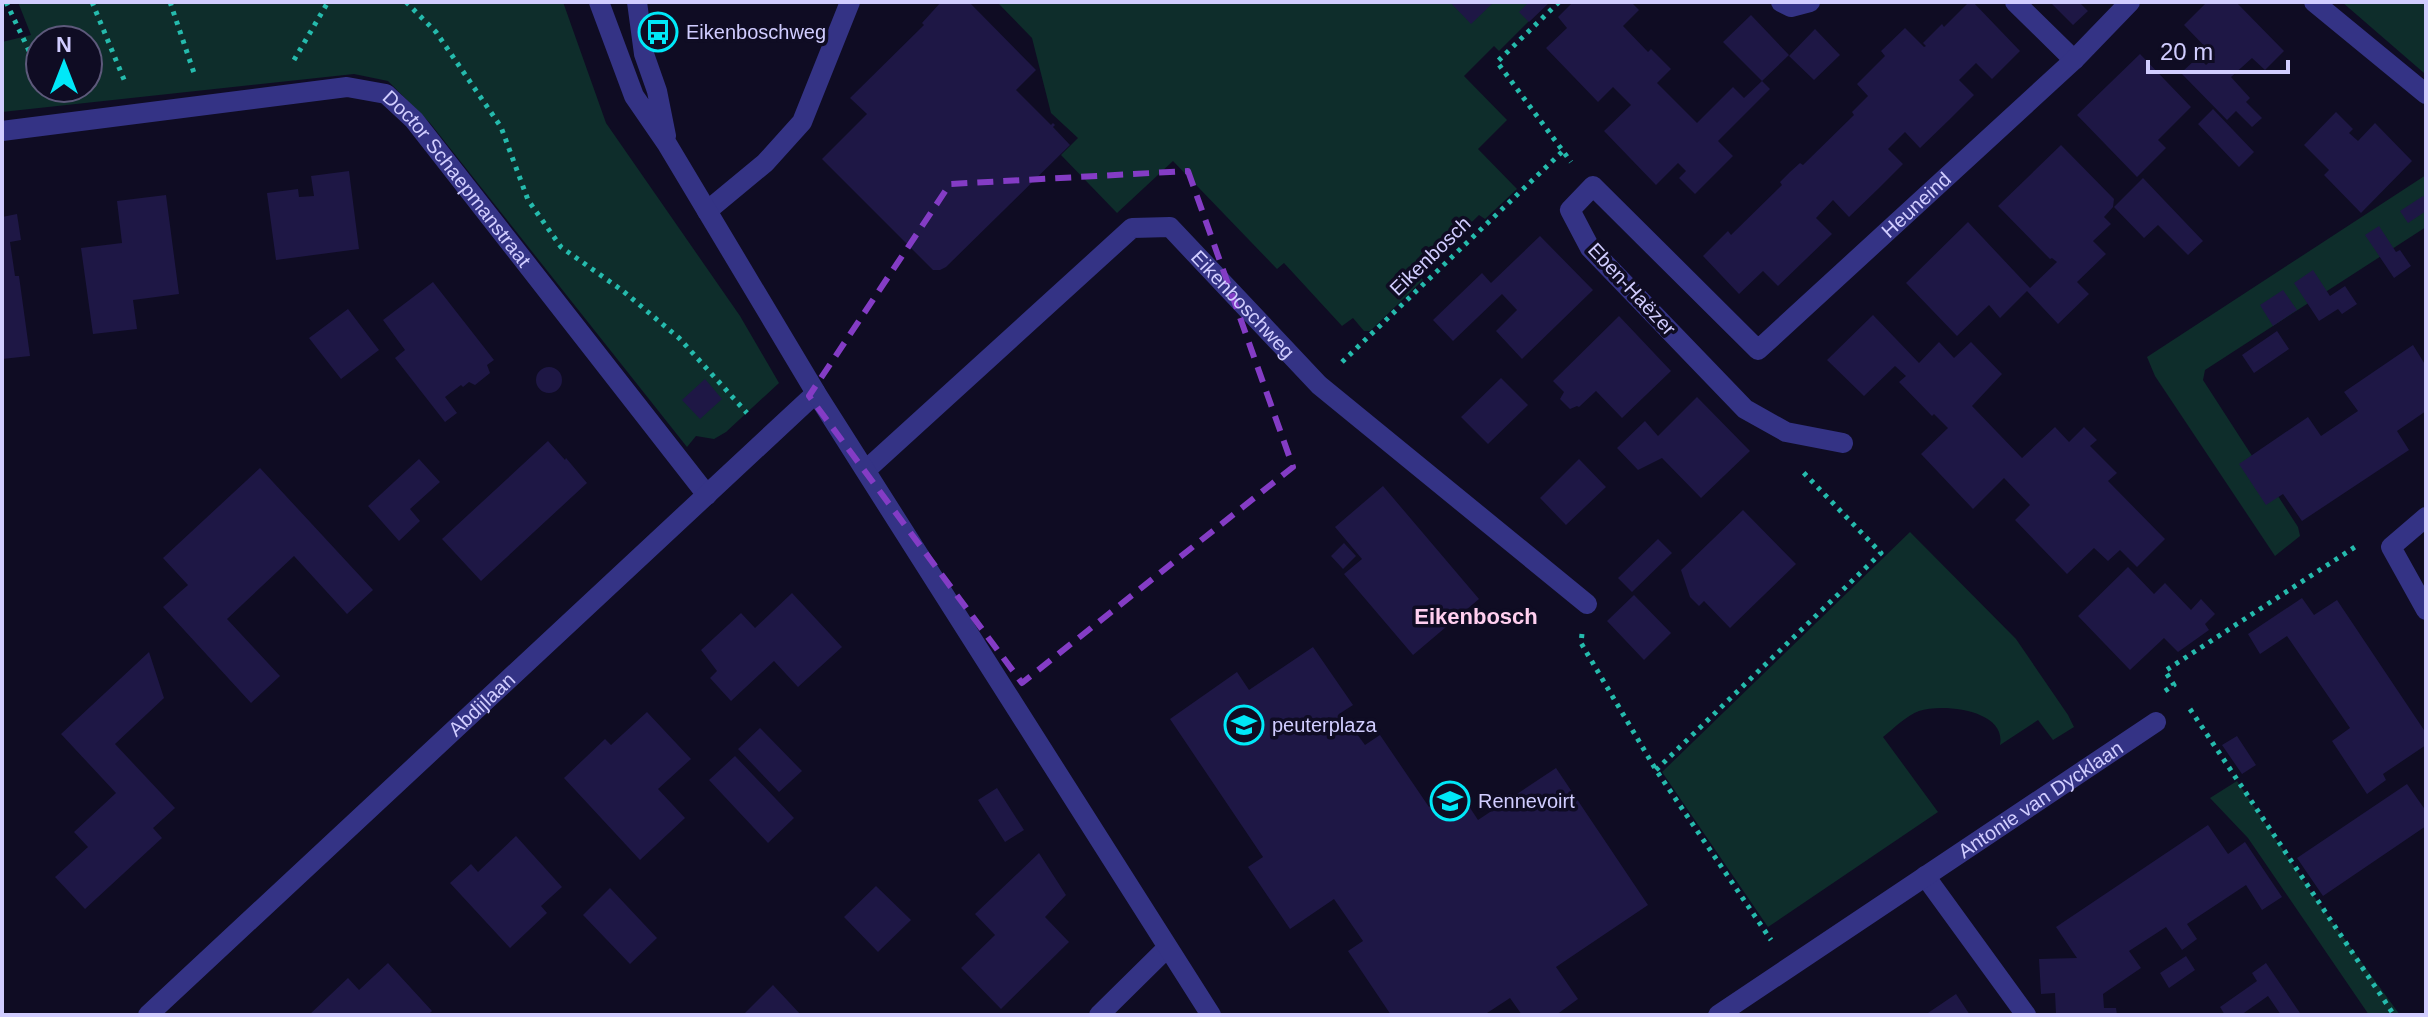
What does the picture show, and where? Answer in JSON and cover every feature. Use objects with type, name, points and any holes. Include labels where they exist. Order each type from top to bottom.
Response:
[{"type":"street","points":[[599,2],[634,96],[667,144],[816,393],[1211,1015]]},
{"type":"street","points":[[637,2],[644,54],[657,91],[667,144]]},
{"type":"street","points":[[707,211],[765,163],[802,122],[850,2]]},
{"type":"street","points":[[1781,2],[1791,7],[1810,2]]},
{"type":"street","points":[[2015,2],[2074,60]]},
{"type":"street","name":"Heuneind","points":[[1593,186],[1758,350],[2074,60],[2130,2]]},
{"type":"street","points":[[2314,2],[2426,94]]},
{"type":"street","name":"Doctor Schaepmanstraat","points":[[2,131],[347,87],[386,94],[414,120],[707,495]]},
{"type":"street","name":"Eben-Haëzer","points":[[1593,186],[1570,210],[1590,248],[1745,409],[1786,432],[1843,443]]},
{"type":"street","name":"Eikenboschweg","points":[[866,470],[1132,228],[1170,227],[1319,385],[1587,604]]},
{"type":"street","name":"Abdijlaan","points":[[148,1015],[816,393]]},
{"type":"street","points":[[2426,517],[2391,547],[2426,610]]},
{"type":"street","name":"Antonie van Dycklaan","points":[[1718,1015],[2156,722]]},
{"type":"street","points":[[1925,876],[2026,1015]]},
{"type":"street","points":[[1099,1015],[1167,948]]},
{"type":"path","points":[[6,2],[24,40]]},
{"type":"path","points":[[92,2],[137,112]]},
{"type":"path","points":[[170,2],[204,105]]},
{"type":"path","points":[[273,97],[328,2]]},
{"type":"path","points":[[406,2],[436,32],[501,127],[528,200],[561,247],[623,291],[679,338],[736,403],[771,436]]},
{"type":"path","points":[[1559,2],[1497,62],[1577,171],[1593,186]]},
{"type":"path","name":"Eikenbosch","points":[[1319,385],[1564,150]]},
{"type":"path","points":[[1656,770],[1881,553],[1778,446],[1772,425]]},
{"type":"path","points":[[2162,693],[2174,685],[2165,671],[2357,545],[2391,547]]},
{"type":"path","points":[[1587,604],[1581,643],[1656,770],[1789,967]]},
{"type":"path","points":[[2183,698],[2394,1015]]},
{"type":"highlighted area","points":[[1188,171],[1293,467],[1022,683],[809,396],[950,184]]},
{"type":"green space","points":[[18,2],[563,2],[606,123],[740,316],[779,383],[726,432],[714,439],[696,436],[687,447],[430,123],[388,81],[354,74],[104,101],[104,24],[27,24]]},
{"type":"green space","points":[[997,2],[1548,2],[1499,51],[1494,46],[1464,76],[1507,120],[1478,149],[1517,189],[1485,219],[1479,215],[1419,274],[1423,280],[1370,331],[1364,331],[1353,318],[1342,326],[1284,263],[1277,269],[1173,161],[1117,213],[1061,155],[1078,138],[1051,113],[1032,38]]},
{"type":"green space","points":[[2342,2],[2426,2],[2426,74],[2424,73]]},
{"type":"green space","points":[[24,37],[24,104],[76,104],[2,112],[2,42]]},
{"type":"green space","points":[[2426,175],[2426,227],[2205,370],[2203,380],[2298,527],[2300,536],[2275,556],[2155,376],[2147,357]]},
{"type":"green space","points":[[1910,532],[2016,639],[2074,727],[2053,740],[2038,720],[2000,745],[2000,733],[1994,724],[1971,712],[1943,708],[1919,711],[1910,716],[1883,737],[1938,812],[1768,927],[1662,772]]},
{"type":"green space","points":[[2237,781],[2317,901],[2400,1015],[2369,1015],[2248,838],[2210,798]]},
{"type":"building","points":[[941,2],[969,2],[1036,70],[1016,90],[1051,125],[1055,125],[1053,127],[1070,145],[946,267],[933,270],[822,159],[867,114],[850,98],[924,25],[922,23]]},
{"type":"building","points":[[1450,2],[1494,2],[1471,24]]},
{"type":"building","points":[[1529,2],[1550,2],[1529,22],[1519,12]]},
{"type":"building","points":[[1573,2],[1631,2],[1639,10],[1623,26],[1648,52],[1651,49],[1671,69],[1657,83],[1697,123],[1733,87],[1744,98],[1762,81],[1770,89],[1718,141],[1733,156],[1695,194],[1679,178],[1686,171],[1678,163],[1656,185],[1604,131],[1631,105],[1613,87],[1598,102],[1546,48],[1567,28],[1558,17]]},
{"type":"building","points":[[1969,2],[1973,2],[2020,51],[1992,79],[1976,63],[1959,80],[1974,95],[1949,120],[1920,148],[1905,132],[1888,149],[1903,164],[1878,189],[1849,217],[1833,200],[1816,218],[1832,234],[1778,286],[1763,271],[1739,294],[1703,256],[1728,231],[1731,235],[1782,185],[1780,182],[1790,172],[1800,163],[1803,165],[1854,115],[1852,112],[1868,96],[1857,84],[1885,56],[1881,51],[1905,28],[1924,47],[1923,43],[1942,24],[1944,27]]},
{"type":"building","points":[[2050,2],[2079,2],[2088,11],[2073,25]]},
{"type":"building","points":[[2207,2],[2236,2],[2284,51],[2265,70],[2252,58],[2231,77],[2250,98],[2246,102],[2262,118],[2252,127],[2236,111],[2227,120],[2181,73],[2198,57],[2206,65],[2215,57],[2184,25]]},
{"type":"building","points":[[1751,15],[1789,55],[1762,81],[1723,42]]},
{"type":"building","points":[[1815,29],[1840,55],[1814,80],[1789,56]]},
{"type":"building","points":[[2140,54],[2191,107],[2158,140],[2166,148],[2137,177],[2077,115]]},
{"type":"building","points":[[2213,109],[2254,152],[2239,167],[2198,124]]},
{"type":"building","points":[[2336,112],[2353,129],[2349,133],[2358,141],[2375,123],[2412,161],[2361,213],[2324,175],[2329,170],[2304,145]]},
{"type":"building","points":[[2061,145],[2114,199],[2113,207],[2104,217],[2111,224],[2093,241],[2106,254],[2077,282],[2089,294],[2058,324],[2027,291],[2000,318],[1989,305],[1957,336],[1906,283],[1968,222],[2030,288],[2057,262],[2050,259],[1998,206]]},
{"type":"building","points":[[349,171],[359,249],[276,260],[267,193],[298,189],[299,197],[314,196],[311,176]]},
{"type":"building","points":[[2143,178],[2203,241],[2188,255],[2158,225],[2144,238],[2114,207]]},
{"type":"building","points":[[166,195],[179,294],[133,300],[137,329],[93,334],[81,248],[122,243],[117,201]]},
{"type":"building","points":[[2423,196],[2426,211],[2408,223],[2400,211]]},
{"type":"building","points":[[17,214],[21,240],[10,242],[15,276],[19,276],[30,356],[2,359],[2,217]]},
{"type":"building","points":[[2379,226],[2396,252],[2400,250],[2411,266],[2394,278],[2365,235]]},
{"type":"building","points":[[1540,236],[1593,290],[1522,359],[1496,331],[1517,310],[1502,294],[1453,341],[1433,320],[1482,273],[1491,283]]},
{"type":"building","points":[[2313,270],[2330,296],[2345,286],[2357,304],[2342,314],[2338,309],[2319,321],[2294,283]]},
{"type":"building","points":[[433,282],[494,360],[487,365],[490,373],[475,385],[469,382],[463,387],[461,385],[445,397],[457,413],[445,422],[395,358],[405,350],[383,320]]},
{"type":"building","points":[[2283,290],[2297,310],[2273,326],[2260,305]]},
{"type":"building","points":[[348,309],[379,350],[341,379],[309,338]]},
{"type":"building","points":[[1873,315],[1919,363],[1939,342],[1954,358],[1971,342],[2002,374],[1972,406],[2022,458],[2055,427],[2069,442],[2084,427],[2097,440],[2090,446],[2117,473],[2108,481],[2165,539],[2137,567],[2120,550],[2108,561],[2094,548],[2067,574],[2015,520],[2030,505],[2004,478],[1973,509],[1921,454],[1948,428],[1899,382],[1906,376],[1895,366],[1864,396],[1827,360]]},
{"type":"building","points":[[1619,316],[1671,371],[1622,418],[1596,391],[1579,407],[1570,409],[1560,399],[1564,392],[1553,381]]},
{"type":"building","points":[[2277,331],[2289,349],[2254,373],[2242,355]]},
{"type":"building","points":[[2413,345],[2426,366],[2426,411],[2397,431],[2409,450],[2302,521],[2283,494],[2266,505],[2239,464],[2308,417],[2321,436],[2358,411],[2344,392]]},
{"type":"building","points":[[549,367],[558,371],[562,380],[558,389],[549,393],[540,389],[536,380],[540,371]]},
{"type":"building","points":[[1501,378],[1528,405],[1488,444],[1461,417]]},
{"type":"building","points":[[705,379],[722,399],[700,419],[682,400]]},
{"type":"building","points":[[1697,397],[1750,451],[1701,498],[1662,458],[1638,470],[1617,448],[1645,421],[1658,436]]},
{"type":"building","points":[[548,441],[587,483],[481,581],[442,539]]},
{"type":"building","points":[[419,459],[440,482],[410,509],[420,521],[399,541],[368,506]]},
{"type":"building","points":[[1579,459],[1606,487],[1566,525],[1540,498]]},
{"type":"building","points":[[260,468],[373,590],[347,614],[294,556],[227,619],[280,676],[251,703],[163,607],[188,585],[163,558]]},
{"type":"building","points":[[1383,486],[1479,599],[1413,655],[1344,574],[1362,559],[1335,527]]},
{"type":"building","points":[[1743,510],[1796,564],[1730,628],[1704,601],[1699,606],[1690,597],[1681,570]]},
{"type":"building","points":[[1658,539],[1672,553],[1632,592],[1618,578]]},
{"type":"building","points":[[1344,543],[1356,556],[1343,569],[1331,556]]},
{"type":"building","points":[[2128,567],[2154,594],[2165,583],[2191,610],[2201,599],[2215,614],[2205,624],[2209,630],[2178,652],[2164,638],[2130,670],[2078,616]]},
{"type":"building","points":[[792,593],[842,647],[798,687],[774,661],[731,701],[710,678],[717,671],[701,650],[741,613],[755,628]]},
{"type":"building","points":[[1634,595],[1671,633],[1644,660],[1607,621]]},
{"type":"building","points":[[2302,598],[2314,615],[2337,600],[2426,733],[2426,745],[2383,774],[2386,780],[2367,794],[2332,741],[2350,728],[2287,636],[2260,654],[2248,634]]},
{"type":"building","points":[[1313,647],[1353,705],[1339,714],[1351,732],[1354,730],[1365,745],[1380,735],[1429,807],[1457,788],[1478,820],[1556,768],[1648,905],[1556,967],[1578,999],[1556,1015],[1522,1015],[1510,998],[1484,1015],[1391,1015],[1348,951],[1363,941],[1334,899],[1290,929],[1248,867],[1263,857],[1170,719],[1237,672],[1249,690]]},
{"type":"building","points":[[149,652],[164,698],[115,744],[175,808],[153,828],[162,838],[85,909],[55,877],[88,847],[74,832],[116,793],[61,734]]},
{"type":"building","points":[[647,712],[691,759],[658,789],[685,818],[640,860],[564,778],[605,739],[611,745]]},
{"type":"building","points":[[760,728],[802,771],[779,792],[738,749]]},
{"type":"building","points":[[2237,736],[2256,765],[2242,774],[2222,745]]},
{"type":"building","points":[[735,756],[794,818],[768,843],[709,780]]},
{"type":"building","points":[[2407,784],[2426,811],[2426,826],[2323,896],[2297,858]]},
{"type":"building","points":[[997,788],[1024,830],[1005,842],[978,800]]},
{"type":"building","points":[[2208,825],[2228,854],[2245,842],[2282,897],[2262,910],[2246,885],[2187,924],[2197,939],[2182,950],[2166,927],[2129,951],[2141,968],[2103,994],[2104,1008],[2116,1008],[2117,1015],[2056,1014],[2055,993],[2041,994],[2039,959],[2077,958],[2056,927]]},
{"type":"building","points":[[516,836],[562,887],[541,906],[547,913],[510,948],[450,883],[471,864],[478,872]]},
{"type":"building","points":[[1039,853],[1066,895],[1045,917],[1069,942],[1001,1009],[961,968],[995,935],[975,914]]},
{"type":"building","points":[[876,886],[911,920],[878,952],[844,917]]},
{"type":"building","points":[[610,888],[657,938],[630,964],[583,915]]},
{"type":"building","points":[[2186,956],[2195,970],[2169,988],[2160,973]]},
{"type":"building","points":[[388,963],[432,1011],[428,1015],[309,1015],[348,978],[359,990]]},
{"type":"building","points":[[2266,963],[2300,1013],[2281,1015],[2268,996],[2241,1015],[2225,1015],[2220,1007],[2257,981],[2252,973]]},
{"type":"building","points":[[773,985],[801,1015],[743,1015]]},
{"type":"building","points":[[1956,994],[1970,1015],[1925,1015]]},
{"type":"place","name":"Eikenboschweg","points":[[658,32]]},
{"type":"place","name":"peuterplaza","points":[[1244,725]]},
{"type":"place","name":"Rennevoirt","points":[[1450,801]]},
{"type":"district","name":"Eikenbosch","points":[[1476,616]]}]
